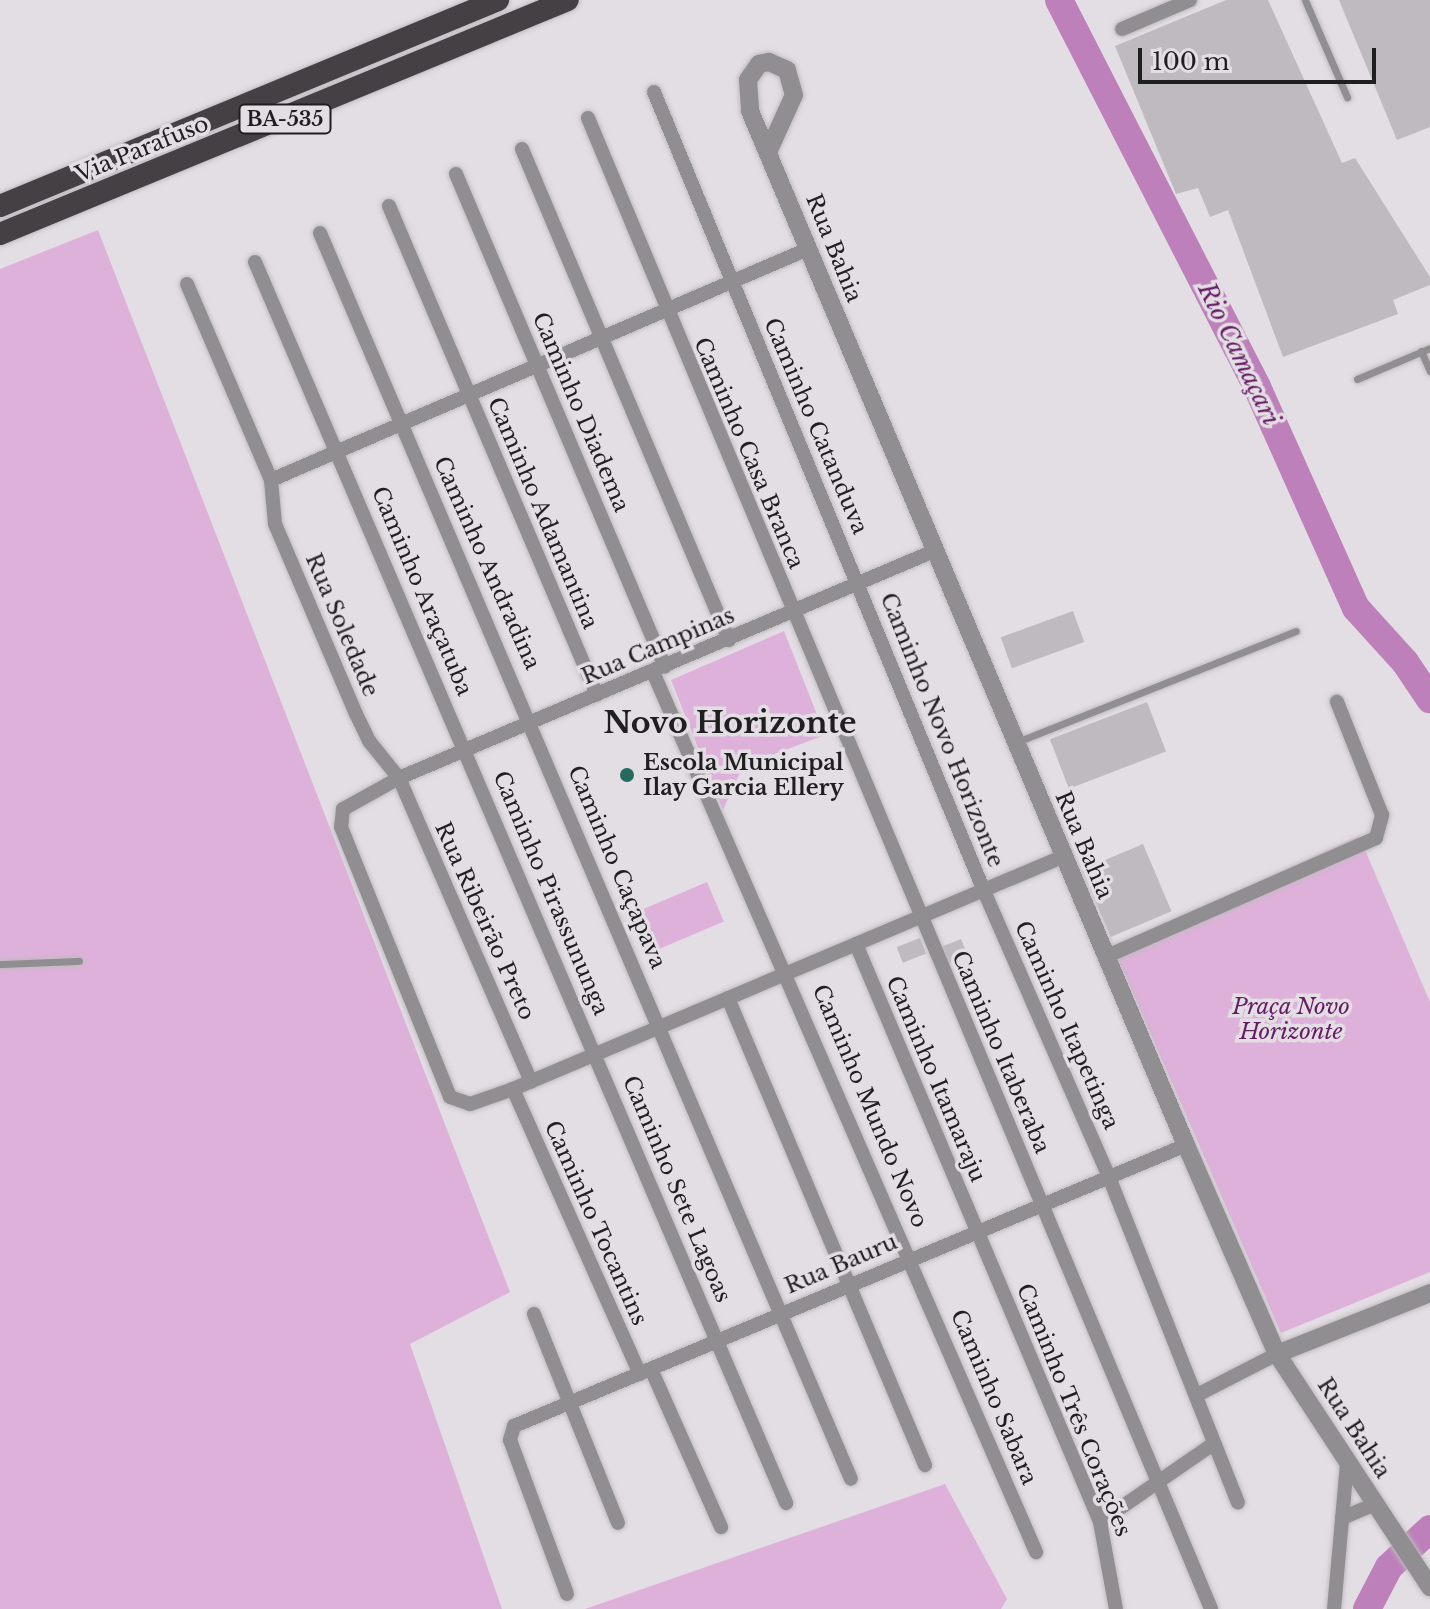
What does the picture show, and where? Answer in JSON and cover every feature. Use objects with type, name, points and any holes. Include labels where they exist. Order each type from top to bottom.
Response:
[{"type":"highway","name":"Via Parafuso","points":[[0,206],[498,0]]},
{"type":"highway","name":"Via Parafuso","points":[[0,234],[568,0]]},
{"type":"street","points":[[1122,29],[1190,0]]},
{"type":"street","name":"Caminho Catanduva","points":[[654,92],[859,585]]},
{"type":"street","name":"Caminho Casa Branca","points":[[588,118],[919,918]]},
{"type":"street","points":[[522,149],[729,640]]},
{"type":"street","name":"Rua Bahia","points":[[769,150],[1062,857],[1277,1354],[1426,1582]]},
{"type":"street","name":"Caminho Diadema","points":[[456,174],[787,972]]},
{"type":"street","name":"Caminho Adamantina","points":[[389,206],[597,695]]},
{"type":"street","name":"Caminho Andradina","points":[[320,233],[533,723]]},
{"type":"street","points":[[271,480],[536,363],[808,249]]},
{"type":"street","name":"Caminho Araçatuba","points":[[255,262],[466,750]]},
{"type":"street","name":"Rua Soledade","points":[[187,284],[271,480],[271,513],[312,612],[369,741],[399,778]]},
{"type":"street","name":"Rua Campinas","points":[[513,1089],[470,1104],[450,1097],[341,827],[343,809],[399,778],[792,614],[934,551]]},
{"type":"street","name":"Caminho Novo Horizonte","points":[[859,585],[984,891]]},
{"type":"street","points":[[1105,957],[1376,838],[1382,815],[1337,702]]},
{"type":"street","name":"Caminho Caçapava","points":[[533,723],[851,1479]]},
{"type":"street","name":"Caminho Pirassununga","points":[[466,750],[596,1053]]},
{"type":"street","name":"Rua Ribeirão Preto","points":[[399,778],[531,1082]]},
{"type":"street","points":[[513,1089],[1062,857]]},
{"type":"street","name":"Caminho Itapetinga","points":[[984,891],[1109,1177],[1238,1502]]},
{"type":"street","name":"Caminho Itaberaba","points":[[919,918],[1043,1203],[1156,1485],[1211,1609]]},
{"type":"street","name":"Caminho Itamaraju","points":[[856,944],[976,1231]]},
{"type":"street","name":"Caminho Mundo Novo","points":[[787,972],[911,1259]]},
{"type":"street","points":[[728,998],[925,1465]]},
{"type":"street","name":"Caminho Sete Lagoas","points":[[596,1053],[786,1503]]},
{"type":"street","name":"Caminho Tocantins","points":[[513,1089],[721,1527]]},
{"type":"street","name":"Rua Bauru","points":[[567,1594],[510,1440],[514,1426],[1186,1145]]},
{"type":"street","name":"Caminho Três Corações","points":[[976,1231],[1100,1522],[1116,1609]]},
{"type":"street","name":"Caminho Sabara","points":[[911,1259],[1036,1552]]},
{"type":"street","points":[[1197,1395],[1277,1354],[1430,1293]]},
{"type":"street","points":[[534,1314],[618,1523]]},
{"type":"street","points":[[1100,1522],[1213,1444]]},
{"type":"street","points":[[1334,1609],[1347,1462]]},
{"type":"street","points":[[1342,1518],[1375,1504]]},
{"type":"lane","points":[[1305,0],[1347,97]]},
{"type":"lane","points":[[1357,379],[1430,348]]},
{"type":"lane","points":[[1421,351],[1430,371]]},
{"type":"lane","points":[[1015,743],[1296,631]]},
{"type":"lane","points":[[0,964],[79,961]]},
{"type":"green space","points":[[98,230],[510,1292],[410,1344],[502,1609],[0,1609],[0,269]]},
{"type":"green space","points":[[784,631],[825,735],[743,766],[723,810],[671,680]]},
{"type":"green space","name":"Praça Novo Horizonte","points":[[1359,836],[1430,1002],[1430,1272],[1281,1333],[1113,947]]},
{"type":"green space","points":[[707,882],[724,922],[658,949],[642,910]]},
{"type":"green space","points":[[945,1484],[1007,1599],[1001,1609],[585,1609]]},
{"type":"building","points":[[1226,0],[1268,0],[1342,163],[1355,158],[1430,277],[1430,285],[1393,300],[1398,314],[1283,357],[1228,210],[1210,217],[1198,188],[1176,194],[1115,46]]},
{"type":"building","points":[[1339,0],[1430,0],[1430,127],[1397,140]]},
{"type":"building","points":[[1073,611],[1084,642],[1012,668],[1001,637]]},
{"type":"building","points":[[1147,702],[1166,751],[1069,789],[1050,739]]},
{"type":"building","points":[[1143,844],[1172,911],[1111,937],[1082,870]]},
{"type":"building","points":[[920,938],[926,954],[903,963],[897,947]]},
{"type":"building","points":[[961,939],[968,956],[945,965],[939,948]]},
{"type":"waterway","name":"Rio Camaçari","points":[[1059,0],[1257,387],[1356,608],[1405,662],[1430,699]]},
{"type":"waterway","name":"Rio Camaçari","points":[[1367,1609],[1389,1567],[1430,1529]]},
{"type":"place","name":"Escola Municipal Ilay Garcia Ellery","points":[[627,775]]},
{"type":"district","name":"Novo Horizonte","points":[[730,723]]}]
